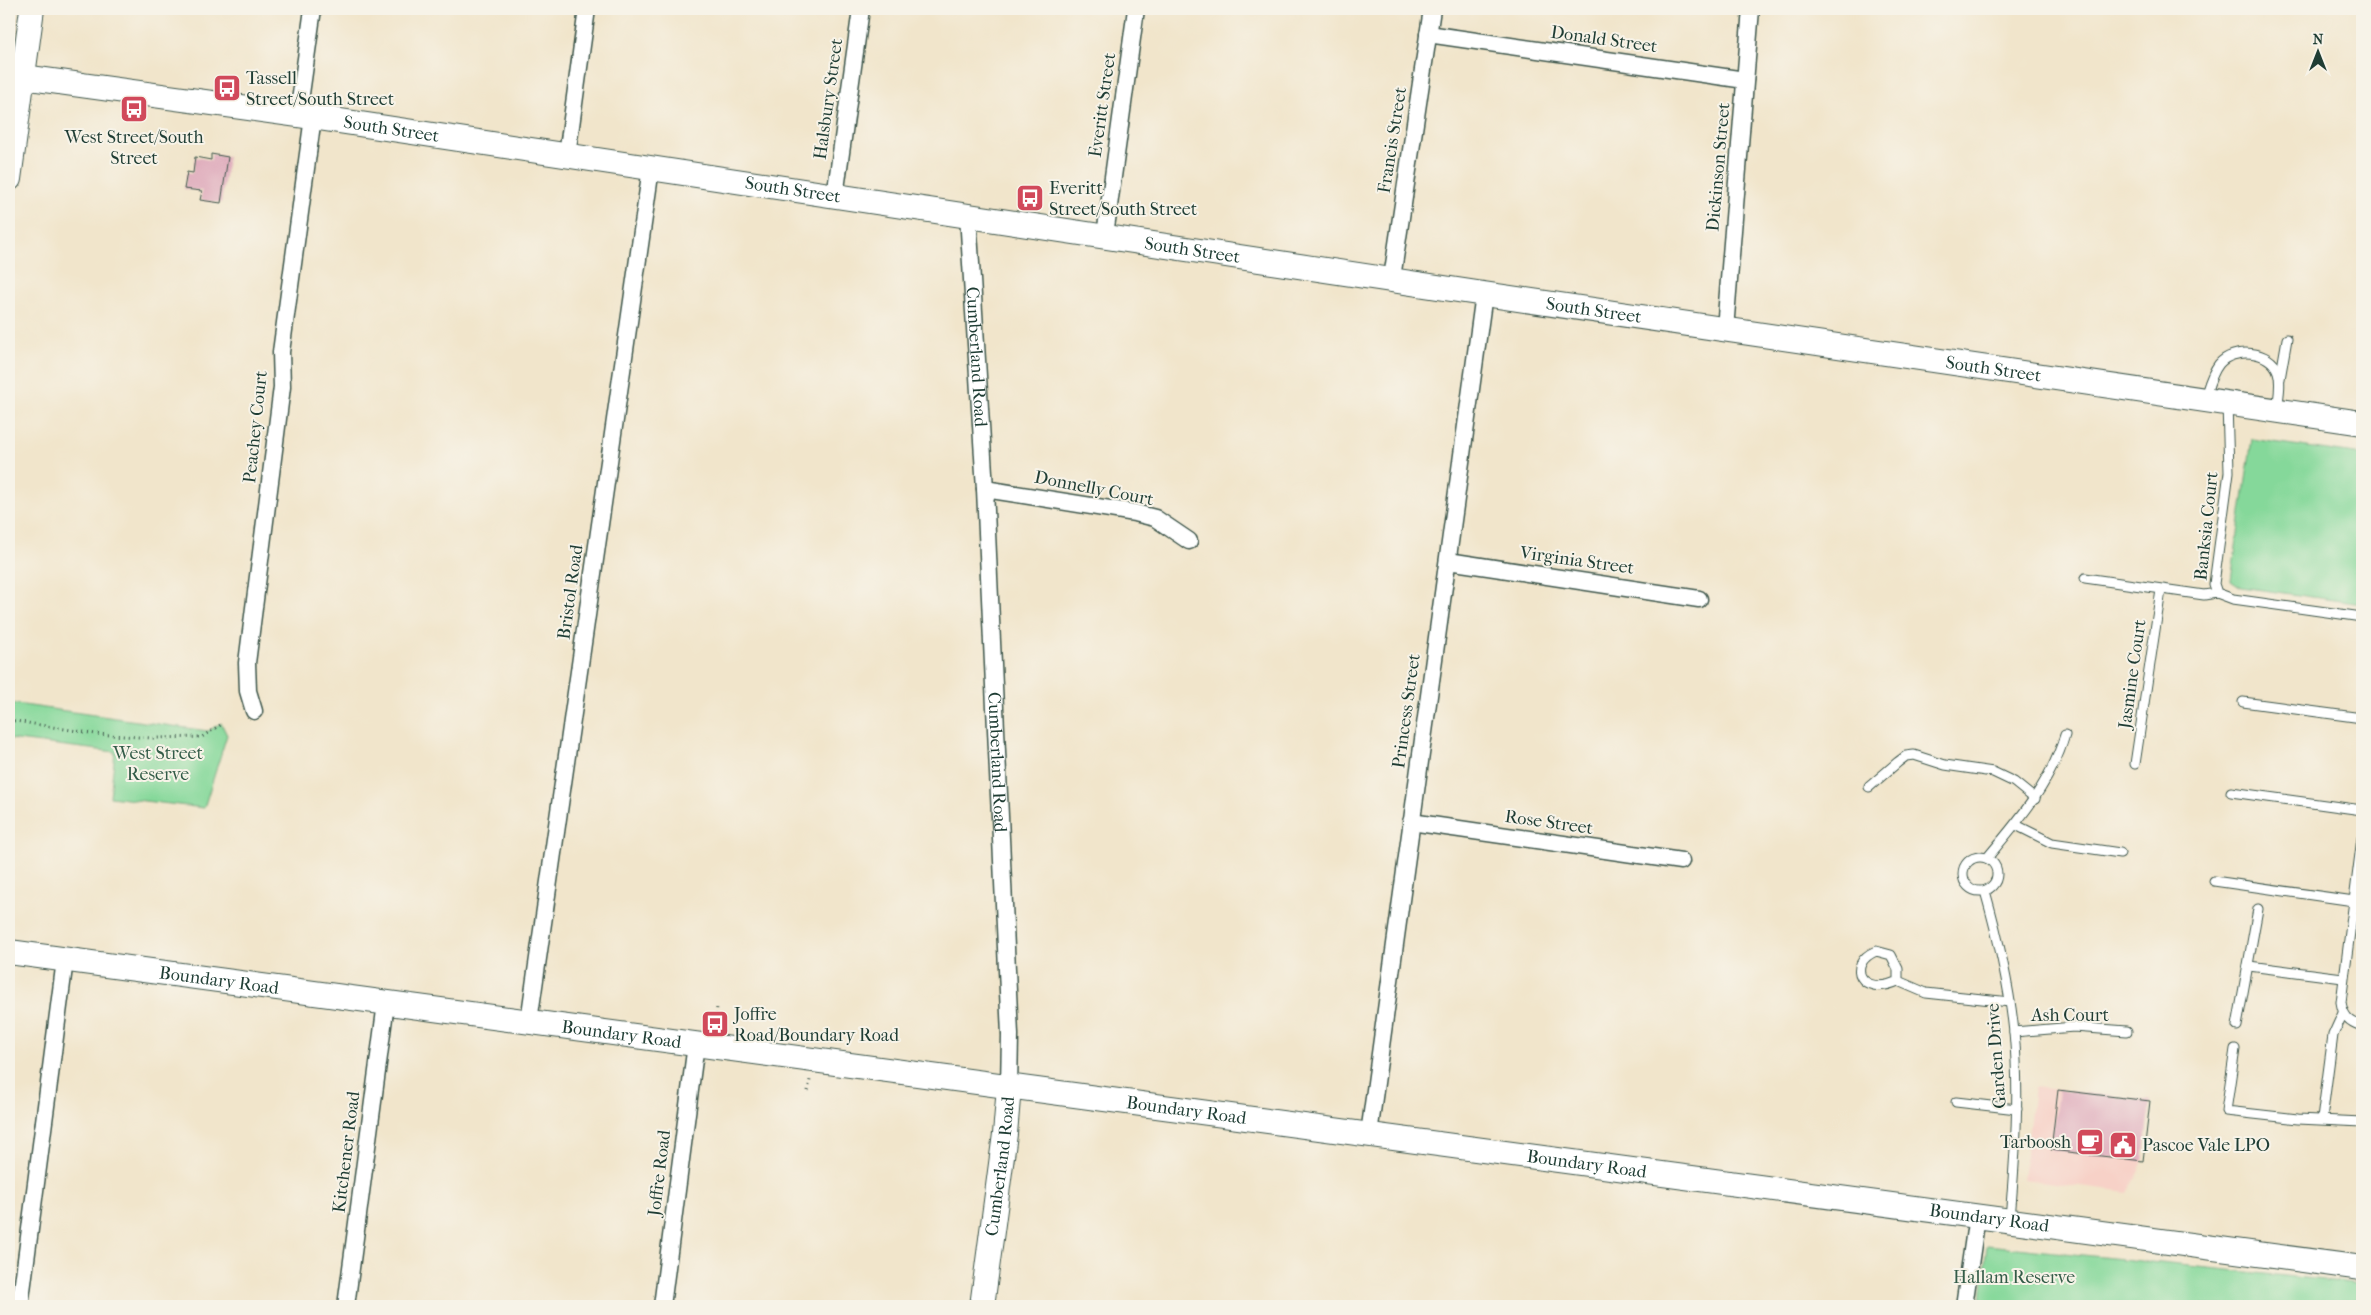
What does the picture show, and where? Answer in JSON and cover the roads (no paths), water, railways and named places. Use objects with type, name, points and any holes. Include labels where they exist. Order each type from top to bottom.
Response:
[{"type":"main road","points":[[9,179],[32,9]]},
{"type":"main road","name":"South Street","points":[[23,77],[306,116],[1392,278],[1484,294],[2362,423]]},
{"type":"main road","name":"Boundary Road","points":[[9,952],[2362,1268]]},
{"type":"main road","name":"Cumberland Road","points":[[982,1306],[1005,1134],[1009,1087]]},
{"type":"street","name":"Peachey Court","points":[[254,712],[248,691],[247,663],[282,387],[281,352],[306,116],[313,9]]},
{"type":"street","points":[[567,155],[587,9]]},
{"type":"street","name":"Halsbury Street","points":[[835,196],[861,9]]},
{"type":"street","name":"Everitt Street","points":[[1104,235],[1136,9]]},
{"type":"street","name":"Francis Street","points":[[1392,278],[1432,9]]},
{"type":"street","name":"Dickinson Street","points":[[1724,329],[1751,9]]},
{"type":"street","name":"Donald Street","points":[[1428,34],[1745,80]]},
{"type":"street","name":"Bristol Road","points":[[528,1021],[652,168]]},
{"type":"street","name":"Cumberland Road","points":[[968,215],[984,489],[1010,1035],[1009,1087]]},
{"type":"street","name":"Princess Street","points":[[1369,1134],[1484,294]]},
{"type":"street","name":"Donnelly Court","points":[[984,489],[1136,512],[1155,518],[1189,541]]},
{"type":"street","name":"Virginia Street","points":[[1448,561],[1699,599]]},
{"type":"street","name":"Rose Street","points":[[1411,822],[1680,861]]},
{"type":"street","points":[[20,1306],[66,960]]},
{"type":"street","name":"Kitchener Road","points":[[346,1306],[386,1003]]},
{"type":"street","name":"Joffre Road","points":[[662,1306],[696,1044]]},
{"type":"street","points":[[1964,1306],[1977,1216]]},
{"type":"lane","points":[[2277,411],[2287,339]]},
{"type":"lane","points":[[2215,402],[2215,372],[2220,363],[2229,356],[2250,353],[2263,356],[2278,371],[2280,381]]},
{"type":"lane","name":"Banksia Court","points":[[2215,402],[2229,472],[2214,584],[2217,593],[2233,599],[2362,617]]},
{"type":"lane","points":[[2085,578],[2204,595],[2217,593]]},
{"type":"lane","name":"Jasmine Court","points":[[2136,764],[2161,590]]},
{"type":"lane","points":[[2243,702],[2362,718]]},
{"type":"lane","points":[[1987,858],[2016,825],[2035,799],[2051,772],[2066,735]]},
{"type":"lane","points":[[1870,787],[1906,756],[1914,755],[1946,764],[1993,772],[2014,782],[2035,799]]},
{"type":"lane","points":[[2231,792],[2362,810]]},
{"type":"lane","points":[[2016,825],[2052,843],[2120,853]]},
{"type":"lane","points":[[2362,838],[2341,1002],[2343,1013],[2352,1022],[2362,1026]]},
{"type":"lane","points":[[1976,857],[1987,858],[1995,865],[1998,875],[1993,885],[1984,891],[1969,888],[1962,873],[1969,860],[1976,857]]},
{"type":"lane","points":[[2214,881],[2354,901]]},
{"type":"lane","name":"Garden Drive","points":[[1984,891],[1995,928],[2014,1032],[2017,1109],[2016,1151],[2010,1222]]},
{"type":"lane","points":[[2237,1026],[2258,909]]},
{"type":"lane","points":[[1898,981],[1898,969],[1891,955],[1876,951],[1863,960],[1860,968],[1864,982],[1870,986],[1880,987],[1898,981],[1926,992],[2010,1002]]},
{"type":"lane","points":[[2249,966],[2343,978]]},
{"type":"lane","points":[[2322,1119],[2333,1035],[2343,1013]]},
{"type":"lane","name":"Ash Court","points":[[2014,1032],[2074,1028],[2127,1031]]},
{"type":"lane","points":[[2234,1049],[2226,1111],[2298,1119],[2362,1122]]},
{"type":"lane","points":[[1956,1102],[2017,1109]]},
{"type":"place","name":"Tassell Street/South Street","points":[[227,88]]},
{"type":"place","name":"West Street/South Street","points":[[134,109]]},
{"type":"place","name":"Everitt Street/South Street","points":[[1030,198]]},
{"type":"place","name":"Joffre Road/Boundary Road","points":[[715,1024]]},
{"type":"place","name":"Tarboosh","points":[[2090,1142]]},
{"type":"place","name":"Pascoe Vale LPO","points":[[2123,1145]]},
{"type":"park label","name":"West Street Reserve","points":[[158,763]]},
{"type":"park label","name":"Hallam Reserve","points":[[2014,1277]]}]
